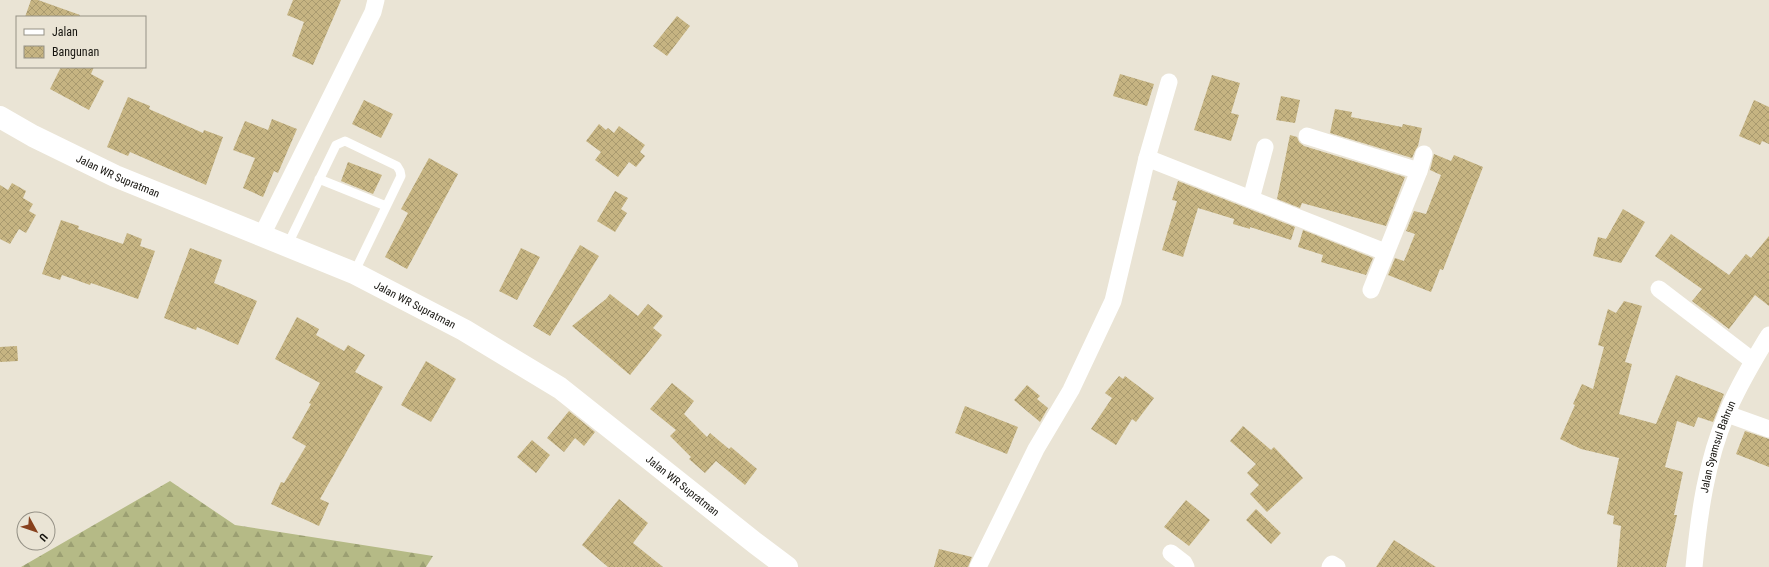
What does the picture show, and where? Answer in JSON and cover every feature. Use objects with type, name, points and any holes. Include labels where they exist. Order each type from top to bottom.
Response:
[{"type":"highway","name":"Jalan WR Supratman","points":[[2,121],[115,176],[354,273],[464,330],[560,388],[787,567]]},
{"type":"street","points":[[262,235],[373,12],[376,0]]},
{"type":"street","points":[[978,567],[1036,449],[1071,390],[1114,301],[1147,158],[1169,82]]},
{"type":"street","points":[[1307,136],[1419,171]]},
{"type":"street","points":[[1252,199],[1265,147]]},
{"type":"street","points":[[1371,290],[1385,252],[1419,171],[1424,154]]},
{"type":"street","points":[[1147,158],[1385,252]]},
{"type":"street","points":[[1659,289],[1754,361]]},
{"type":"street","name":"Jalan Syamsul Bahrun","points":[[1694,567],[1699,517],[1710,463],[1726,414],[1769,335]]},
{"type":"street","points":[[1726,414],[1769,429]]},
{"type":"street","points":[[1171,553],[1184,563],[1186,567]]},
{"type":"street","points":[[1330,567],[1332,564],[1337,567]]},
{"type":"lane","points":[[287,246],[336,145],[345,141],[397,166],[400,171],[400,176],[354,273]]},
{"type":"lane","points":[[319,179],[386,206]]},
{"type":"green space","points":[[170,481],[235,525],[433,556],[426,567],[21,567],[49,551],[56,551],[56,547]]},
{"type":"building","points":[[31,0],[38,0],[80,15],[80,16],[25,16]]},
{"type":"building","points":[[293,0],[341,0],[313,65],[292,56],[304,22],[287,15]]},
{"type":"building","points":[[677,16],[690,26],[667,56],[653,46]]},
{"type":"building","points":[[60,68],[94,68],[91,74],[104,81],[89,110],[50,89]]},
{"type":"building","points":[[1120,74],[1154,84],[1147,106],[1113,96]]},
{"type":"building","points":[[1212,75],[1240,83],[1231,113],[1239,115],[1231,141],[1194,130]]},
{"type":"building","points":[[1281,96],[1300,100],[1295,123],[1276,120]]},
{"type":"building","points":[[128,97],[150,106],[149,109],[203,133],[204,130],[223,137],[206,185],[130,152],[128,156],[107,147]]},
{"type":"building","points":[[364,100],[393,114],[381,138],[352,124]]},
{"type":"building","points":[[1754,100],[1769,107],[1769,144],[1762,141],[1760,145],[1739,136]]},
{"type":"building","points":[[1335,109],[1352,112],[1351,117],[1402,127],[1403,124],[1422,128],[1418,146],[1412,158],[1330,133]]},
{"type":"building","points":[[272,119],[297,129],[278,173],[274,171],[263,197],[243,188],[255,158],[233,150],[245,121],[268,130]]},
{"type":"building","points":[[599,124],[606,130],[608,128],[614,133],[619,126],[645,145],[640,152],[645,156],[636,167],[629,162],[618,177],[595,160],[601,152],[586,141]]},
{"type":"building","points":[[1290,135],[1297,137],[1299,142],[1304,146],[1405,177],[1386,226],[1302,203],[1300,208],[1277,199]]},
{"type":"building","points":[[1434,154],[1451,161],[1454,155],[1483,167],[1443,270],[1440,269],[1431,292],[1388,275],[1395,258],[1404,261],[1415,234],[1406,231],[1414,211],[1426,214],[1441,175],[1430,170]]},
{"type":"building","points":[[429,158],[458,174],[407,269],[385,257],[408,213],[401,209]]},
{"type":"building","points":[[348,162],[382,175],[373,194],[341,181]]},
{"type":"building","points":[[1178,181],[1295,227],[1291,240],[1250,227],[1250,229],[1233,224],[1234,219],[1198,208],[1183,257],[1162,250],[1177,201],[1172,200]]},
{"type":"building","points":[[12,183],[26,191],[23,198],[33,204],[29,211],[36,215],[26,233],[19,229],[10,244],[0,239],[0,185],[8,190]]},
{"type":"building","points":[[615,191],[628,198],[621,209],[627,213],[615,232],[597,221]]},
{"type":"building","points":[[1623,209],[1645,222],[1621,263],[1593,256],[1598,237],[1606,239]]},
{"type":"building","points":[[61,220],[79,226],[78,229],[123,244],[127,233],[142,239],[140,246],[155,251],[138,299],[62,275],[60,280],[42,274]]},
{"type":"building","points":[[1303,230],[1373,258],[1366,275],[1321,262],[1323,255],[1298,247]]},
{"type":"building","points":[[1671,234],[1729,275],[1746,254],[1751,258],[1769,236],[1769,306],[1755,295],[1729,329],[1692,301],[1702,289],[1655,256]]},
{"type":"building","points":[[580,245],[599,256],[550,336],[533,326]]},
{"type":"building","points":[[190,248],[222,260],[214,283],[257,301],[238,345],[197,327],[196,330],[164,318]]},
{"type":"building","points":[[521,248],[540,257],[517,300],[499,291]]},
{"type":"building","points":[[610,294],[638,316],[648,304],[663,316],[653,328],[662,335],[630,375],[572,326],[606,299]]},
{"type":"building","points":[[1624,301],[1642,306],[1625,362],[1632,364],[1619,414],[1656,424],[1676,375],[1724,394],[1713,422],[1698,417],[1694,427],[1677,421],[1665,467],[1683,472],[1674,515],[1677,515],[1666,567],[1617,567],[1621,526],[1613,524],[1614,516],[1607,514],[1619,458],[1581,449],[1560,439],[1575,405],[1573,404],[1582,384],[1593,389],[1604,347],[1598,345],[1608,309],[1616,313]]},
{"type":"building","points":[[297,317],[319,329],[316,335],[344,351],[348,345],[365,355],[355,372],[383,387],[320,499],[329,503],[319,526],[271,504],[281,482],[284,483],[306,446],[292,438],[311,404],[309,403],[320,383],[275,359]]},
{"type":"building","points":[[17,346],[18,361],[0,362],[0,347]]},
{"type":"building","points":[[426,361],[456,379],[431,422],[401,405]]},
{"type":"building","points":[[1119,376],[1123,379],[1125,376],[1154,398],[1136,422],[1132,419],[1116,445],[1091,429],[1112,398],[1105,393]]},
{"type":"building","points":[[672,383],[694,401],[684,414],[707,437],[710,433],[729,449],[731,447],[757,469],[745,485],[716,461],[705,473],[689,459],[691,457],[670,436],[676,430],[650,409]]},
{"type":"building","points":[[1027,385],[1040,396],[1037,399],[1048,408],[1040,422],[1014,400]]},
{"type":"building","points":[[965,406],[1018,427],[1007,454],[955,433]]},
{"type":"building","points":[[569,411],[595,432],[584,446],[575,438],[564,452],[547,438]]},
{"type":"building","points":[[1243,426],[1271,450],[1274,447],[1303,478],[1267,512],[1250,494],[1259,485],[1247,473],[1256,464],[1230,441]]},
{"type":"building","points":[[1745,431],[1769,439],[1769,467],[1736,454]]},
{"type":"building","points":[[532,440],[550,455],[536,473],[517,457]]},
{"type":"building","points":[[619,499],[648,523],[633,543],[663,567],[608,567],[582,545]]},
{"type":"building","points":[[1186,500],[1210,520],[1189,546],[1164,527]]},
{"type":"building","points":[[1256,509],[1281,533],[1271,544],[1246,520]]},
{"type":"building","points":[[1394,540],[1436,567],[1376,567]]},
{"type":"building","points":[[939,549],[972,557],[968,567],[934,567]]}]
